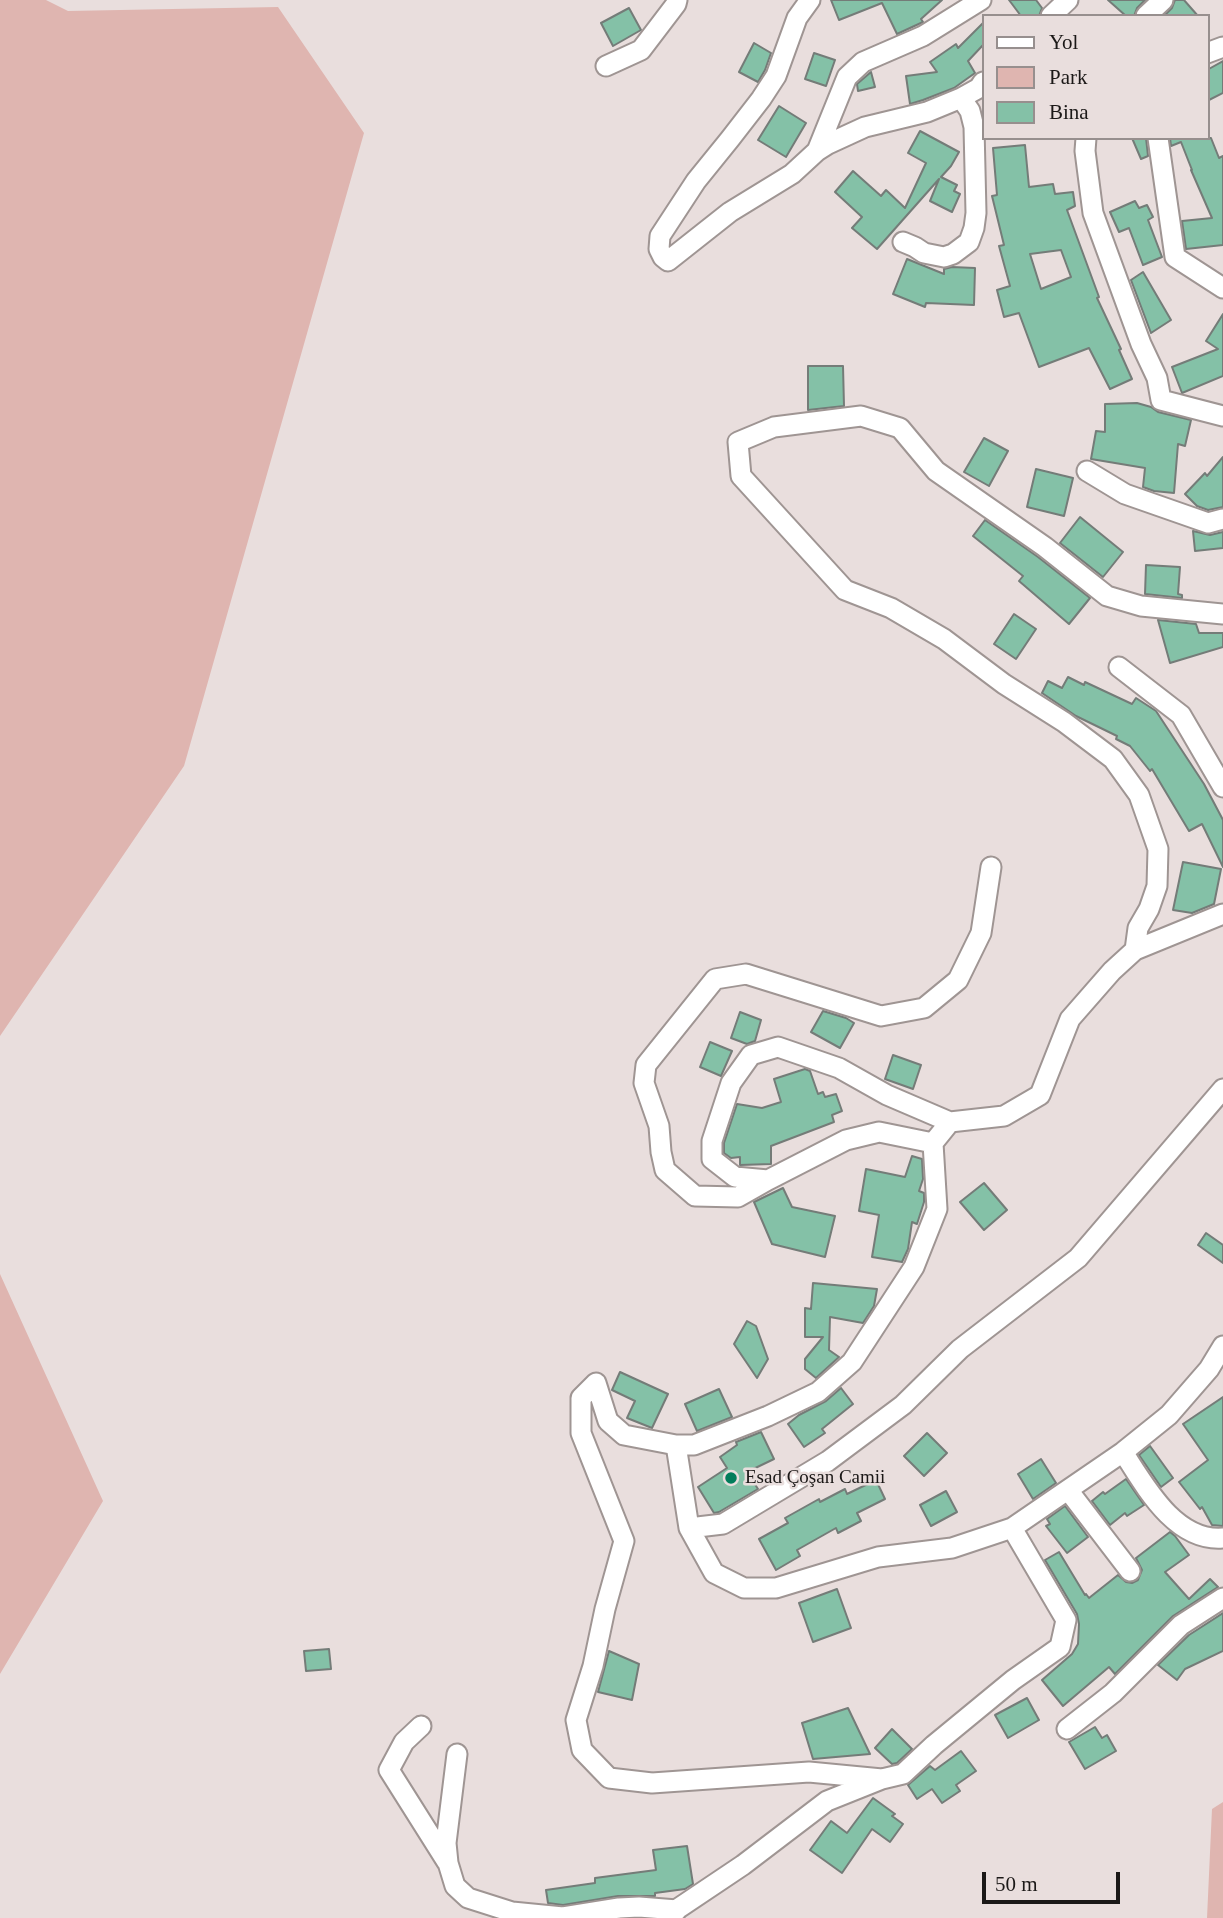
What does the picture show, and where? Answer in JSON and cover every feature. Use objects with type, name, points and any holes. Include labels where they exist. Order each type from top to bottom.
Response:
[{"type":"street","points":[[606,66],[641,50],[677,0]]},
{"type":"street","points":[[810,0],[797,18],[776,76],[696,181],[660,236],[659,249],[668,261],[730,212],[792,174],[828,144],[865,127],[927,112],[961,98],[982,84]]},
{"type":"street","points":[[817,151],[847,77],[863,62],[922,36],[981,0]]},
{"type":"street","points":[[1053,14],[1068,0]]},
{"type":"street","points":[[1148,14],[1163,0]]},
{"type":"street","points":[[902,243],[924,253],[944,257],[969,242],[976,213],[974,127],[970,111],[961,98]]},
{"type":"street","points":[[1086,140],[1093,213],[1141,344],[1157,378],[1161,400],[1223,416]]},
{"type":"street","points":[[1158,140],[1175,257],[1223,288]]},
{"type":"street","points":[[1135,950],[1138,928],[1149,909],[1157,886],[1157,849],[1139,795],[1113,759],[944,639],[891,608],[845,590],[741,477],[738,442],[774,427],[861,416],[900,428],[936,471],[1045,547],[1107,596],[1141,606],[1223,614]]},
{"type":"street","points":[[1087,471],[1125,494],[1208,523],[1223,519]]},
{"type":"street","points":[[1119,667],[1181,715],[1223,787]]},
{"type":"street","points":[[933,1143],[880,1132],[846,1140],[738,1197],[695,1196],[665,1170],[660,1152],[659,1126],[644,1083],[646,1065],[715,979],[746,974],[881,1016],[924,1008],[958,980],[981,933],[991,867]]},
{"type":"street","points":[[768,1180],[735,1177],[712,1159],[712,1141],[731,1083],[751,1055],[778,1047],[839,1068],[887,1095],[950,1122],[1003,1116],[1040,1095],[1070,1018],[1112,971],[1135,950],[1223,914]]},
{"type":"street","points":[[689,1528],[723,1524],[828,1461],[903,1405],[960,1349],[1078,1258],[1223,1089]]},
{"type":"street","points":[[882,1779],[809,1772],[652,1783],[609,1778],[582,1750],[576,1720],[593,1666],[624,1541],[581,1433],[580,1398],[596,1383],[608,1421],[624,1435],[676,1445],[694,1445],[818,1392],[852,1362],[914,1267],[937,1209],[933,1143],[950,1122]]},
{"type":"street","points":[[676,1445],[689,1528],[715,1573],[744,1588],[776,1588],[878,1557],[952,1548],[1012,1528],[1123,1452],[1169,1415],[1209,1369],[1223,1346]]},
{"type":"street","points":[[1123,1452],[1159,1506],[1188,1531],[1216,1539],[1223,1538]]},
{"type":"street","points":[[1068,1490],[1130,1571]]},
{"type":"street","points":[[457,1754],[446,1843],[448,1863],[455,1886],[468,1898],[512,1912],[563,1917],[639,1907],[670,1914],[743,1865],[827,1801],[882,1779],[903,1774],[1013,1680],[1060,1647],[1066,1620],[1012,1528]]},
{"type":"street","points":[[1067,1729],[1113,1693],[1181,1625],[1223,1598]]},
{"type":"street","points":[[421,1726],[404,1742],[389,1770],[448,1863]]},
{"type":"green space","points":[[0,0],[46,0],[68,11],[278,7],[364,133],[184,766],[0,1036]]},
{"type":"green space","points":[[0,1274],[103,1501],[0,1674]]},
{"type":"green space","points":[[1223,1802],[1223,1918],[1207,1918],[1212,1809]]},
{"type":"building","points":[[831,0],[942,0],[921,19],[923,22],[897,34],[882,3],[839,20]]},
{"type":"building","points":[[1009,0],[1036,0],[1042,8],[1040,14],[1020,14]]},
{"type":"building","points":[[1108,0],[1145,0],[1135,14],[1124,14]]},
{"type":"building","points":[[1175,0],[1184,0],[1196,14],[1166,14]]},
{"type":"building","points":[[629,8],[641,30],[613,46],[601,23]]},
{"type":"building","points":[[982,24],[982,46],[968,61],[975,73],[954,88],[910,104],[906,76],[937,72],[930,62],[956,44],[958,48]]},
{"type":"building","points":[[754,43],[771,53],[758,82],[739,72]]},
{"type":"building","points":[[814,53],[835,60],[826,86],[805,79]]},
{"type":"building","points":[[1223,61],[1223,93],[1209,100],[1209,69]]},
{"type":"building","points":[[871,72],[875,87],[858,91],[857,84]]},
{"type":"building","points":[[779,106],[806,123],[786,157],[758,140]]},
{"type":"building","points":[[920,131],[959,152],[941,177],[957,185],[954,191],[960,194],[952,212],[930,201],[939,179],[877,249],[852,228],[862,217],[835,192],[853,171],[881,196],[886,190],[905,208],[926,163],[908,153]]},
{"type":"building","points":[[1211,138],[1219,158],[1223,156],[1223,245],[1186,249],[1182,221],[1212,218],[1181,142],[1171,146],[1170,140]]},
{"type":"building","points":[[1133,140],[1146,140],[1148,156],[1141,159]]},
{"type":"building","points":[[1025,145],[1029,187],[1053,184],[1055,194],[1073,192],[1075,206],[1067,210],[1099,297],[1097,298],[1132,379],[1110,389],[1089,348],[1039,367],[1019,313],[1004,317],[997,290],[1010,286],[999,246],[1004,245],[992,196],[997,195],[993,148]],"holes":[[[1061,250],[1071,277],[1041,289],[1030,254]]]},
{"type":"building","points":[[1135,201],[1139,208],[1147,205],[1153,217],[1148,220],[1162,257],[1143,265],[1129,228],[1119,232],[1110,212]]},
{"type":"building","points":[[907,259],[944,274],[944,269],[952,267],[975,268],[974,305],[926,303],[925,307],[893,294]]},
{"type":"building","points":[[1143,272],[1171,320],[1151,333],[1131,280]]},
{"type":"building","points":[[1223,314],[1223,376],[1182,393],[1172,367],[1218,349],[1206,341]]},
{"type":"building","points":[[808,366],[843,366],[844,406],[808,410]]},
{"type":"building","points":[[1137,403],[1158,412],[1191,420],[1185,446],[1178,444],[1174,493],[1143,487],[1145,468],[1091,459],[1096,431],[1105,432],[1105,404]]},
{"type":"building","points":[[984,438],[1008,451],[989,486],[964,472]]},
{"type":"building","points":[[1223,457],[1223,507],[1208,510],[1197,506],[1185,494],[1205,473],[1207,476]]},
{"type":"building","points":[[1036,469],[1073,478],[1064,516],[1027,507]]},
{"type":"building","points":[[1080,517],[1123,552],[1103,577],[1060,543]]},
{"type":"building","points":[[985,520],[1090,598],[1069,624],[1019,581],[1023,576],[973,536]]},
{"type":"building","points":[[1193,531],[1210,535],[1223,532],[1223,548],[1195,551]]},
{"type":"building","points":[[1146,565],[1180,567],[1178,594],[1182,595],[1182,598],[1145,594]]},
{"type":"building","points":[[1014,614],[1036,629],[1016,659],[994,644]]},
{"type":"building","points":[[1158,620],[1196,624],[1199,633],[1223,633],[1223,647],[1170,663]]},
{"type":"building","points":[[1068,677],[1132,704],[1136,698],[1156,711],[1204,784],[1223,820],[1223,867],[1202,824],[1189,831],[1152,769],[1150,771],[1130,746],[1116,739],[1117,736],[1076,716],[1042,693],[1048,681],[1062,688]]},
{"type":"building","points":[[1183,862],[1221,869],[1214,904],[1192,913],[1173,910]]},
{"type":"building","points":[[823,1011],[854,1023],[840,1048],[811,1032]]},
{"type":"building","points":[[740,1012],[761,1020],[755,1041],[747,1044],[731,1038]]},
{"type":"building","points":[[710,1042],[732,1051],[721,1076],[700,1067]]},
{"type":"building","points":[[893,1055],[921,1065],[913,1089],[885,1079]]},
{"type":"building","points":[[805,1069],[810,1071],[818,1094],[823,1092],[825,1097],[836,1094],[842,1111],[832,1115],[834,1122],[771,1146],[771,1164],[740,1165],[740,1157],[731,1158],[724,1153],[724,1143],[737,1104],[762,1108],[781,1102],[774,1079]]},
{"type":"building","points":[[912,1156],[922,1159],[923,1179],[919,1191],[924,1193],[924,1202],[917,1224],[912,1222],[908,1249],[902,1262],[872,1257],[879,1215],[859,1211],[866,1169],[905,1177]]},
{"type":"building","points":[[984,1183],[1007,1210],[984,1230],[960,1202]]},
{"type":"building","points":[[783,1188],[792,1207],[835,1216],[825,1257],[772,1244],[754,1202]]},
{"type":"building","points":[[1206,1233],[1223,1245],[1223,1263],[1198,1245]]},
{"type":"building","points":[[813,1283],[877,1289],[874,1306],[863,1323],[830,1317],[829,1350],[839,1357],[816,1378],[805,1369],[805,1359],[823,1337],[805,1337],[805,1308],[811,1309]]},
{"type":"building","points":[[747,1321],[756,1326],[768,1359],[757,1378],[734,1344]]},
{"type":"building","points":[[620,1372],[668,1394],[652,1428],[627,1418],[635,1401],[612,1390]]},
{"type":"building","points":[[841,1388],[853,1404],[822,1429],[825,1433],[804,1447],[788,1424],[826,1401]]},
{"type":"building","points":[[719,1389],[732,1417],[697,1431],[685,1404]]},
{"type":"building","points":[[1223,1397],[1223,1526],[1212,1525],[1202,1507],[1200,1509],[1179,1482],[1208,1460],[1183,1424]]},
{"type":"building","name":"Esad Çoşan Camii","points":[[761,1432],[774,1459],[747,1472],[758,1489],[714,1513],[698,1487],[727,1468],[720,1457],[737,1445],[736,1442]]},
{"type":"building","points":[[927,1433],[947,1453],[924,1476],[904,1456]]},
{"type":"building","points":[[1150,1446],[1173,1478],[1161,1487],[1139,1455]]},
{"type":"building","points":[[1041,1459],[1056,1483],[1033,1499],[1018,1474]]},
{"type":"building","points":[[1126,1479],[1144,1505],[1127,1516],[1125,1513],[1110,1525],[1092,1501]]},
{"type":"building","points":[[876,1480],[885,1499],[857,1513],[861,1521],[838,1533],[836,1528],[797,1550],[800,1556],[776,1570],[759,1539],[788,1523],[785,1518],[819,1499],[820,1502],[845,1489],[847,1494]]},
{"type":"building","points":[[946,1491],[957,1512],[931,1526],[920,1505]]},
{"type":"building","points":[[1065,1506],[1088,1537],[1067,1553],[1046,1526],[1050,1524],[1047,1519]]},
{"type":"building","points":[[1170,1532],[1189,1555],[1165,1572],[1189,1599],[1210,1579],[1218,1587],[1173,1616],[1115,1674],[1109,1667],[1063,1706],[1042,1680],[1072,1654],[1078,1644],[1079,1624],[1077,1614],[1045,1560],[1059,1552],[1089,1598],[1118,1575],[1126,1582],[1138,1580],[1142,1570],[1136,1558]]},
{"type":"building","points":[[837,1589],[851,1628],[813,1642],[799,1603]]},
{"type":"building","points":[[1223,1613],[1223,1651],[1185,1669],[1177,1680],[1158,1665],[1189,1635]]},
{"type":"building","points":[[329,1649],[331,1669],[306,1671],[304,1651]]},
{"type":"building","points":[[609,1651],[639,1664],[632,1700],[598,1692]]},
{"type":"building","points":[[1027,1698],[1039,1720],[1008,1738],[995,1715]]},
{"type":"building","points":[[848,1708],[870,1754],[813,1759],[802,1723]]},
{"type":"building","points":[[1095,1727],[1102,1738],[1107,1735],[1116,1751],[1085,1769],[1069,1742]]},
{"type":"building","points":[[892,1729],[912,1749],[897,1763],[892,1764],[875,1748]]},
{"type":"building","points":[[961,1751],[976,1771],[956,1785],[960,1791],[942,1803],[932,1789],[917,1799],[908,1785],[930,1766],[935,1770]]},
{"type":"building","points":[[873,1798],[895,1814],[892,1816],[903,1824],[890,1842],[872,1829],[842,1873],[810,1850],[831,1821],[847,1833]]},
{"type":"building","points":[[687,1846],[693,1884],[685,1889],[655,1893],[655,1896],[618,1896],[563,1905],[548,1903],[546,1890],[595,1883],[595,1878],[656,1870],[653,1850]]},
{"type":"place","name":"Esad Çoşan Camii","points":[[731,1478]]}]
